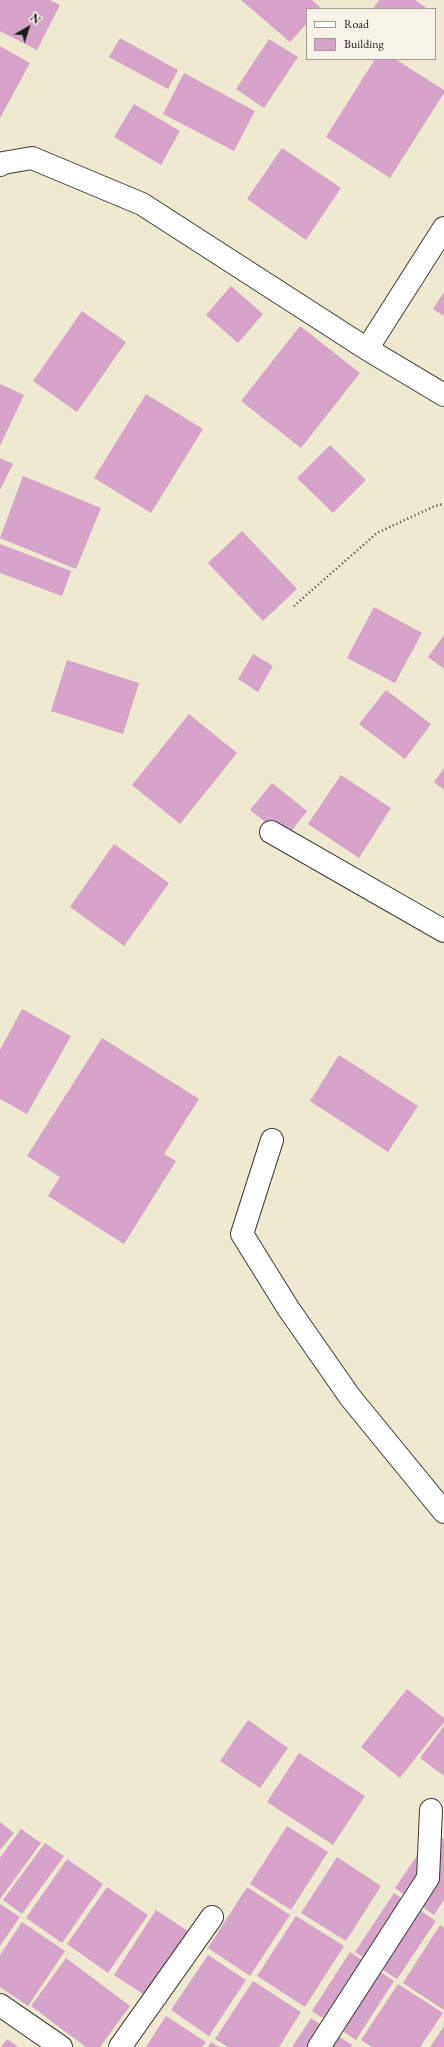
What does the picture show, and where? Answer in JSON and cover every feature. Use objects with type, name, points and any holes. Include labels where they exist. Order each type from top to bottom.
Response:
[{"type":"street","points":[[0,165],[3,163],[32,158],[142,204],[367,349],[444,394]]},
{"type":"street","points":[[367,349],[444,228]]},
{"type":"street","points":[[271,832],[444,931]]},
{"type":"street","points":[[272,1140],[242,1234],[288,1308],[350,1397],[444,1512]]},
{"type":"street","points":[[318,2047],[428,1878],[431,1810],[444,1819]]},
{"type":"street","points":[[120,2047],[212,1917]]},
{"type":"street","points":[[0,2005],[61,2047]]},
{"type":"path","points":[[294,606],[377,533],[435,506],[444,504]]},
{"type":"building","points":[[0,0],[50,0],[60,5],[37,50],[0,31]]},
{"type":"building","points":[[241,0],[312,0],[320,8],[306,8],[306,24],[290,42]]},
{"type":"building","points":[[379,0],[415,0],[427,8],[374,8]]},
{"type":"building","points":[[120,38],[178,70],[168,89],[109,57]]},
{"type":"building","points":[[269,39],[298,57],[264,108],[236,89]]},
{"type":"building","points":[[0,46],[30,63],[0,118]]},
{"type":"building","points":[[374,60],[397,60],[444,90],[444,93],[390,178],[326,137]]},
{"type":"building","points":[[184,73],[255,111],[234,151],[163,114]]},
{"type":"building","points":[[134,104],[180,131],[161,165],[114,137]]},
{"type":"building","points":[[282,148],[341,188],[306,240],[247,199]]},
{"type":"building","points":[[231,286],[263,314],[238,343],[206,315]]},
{"type":"building","points":[[444,292],[444,316],[433,309]]},
{"type":"building","points":[[82,311],[126,342],[77,412],[33,381]]},
{"type":"building","points":[[300,326],[360,373],[301,448],[241,401]]},
{"type":"building","points":[[0,384],[24,395],[0,446]]},
{"type":"building","points":[[146,394],[203,429],[151,513],[94,478]]},
{"type":"building","points":[[330,445],[366,480],[333,513],[297,478]]},
{"type":"building","points":[[0,458],[13,464],[0,490]]},
{"type":"building","points":[[23,476],[101,508],[76,569],[0,538]]},
{"type":"building","points":[[242,531],[297,589],[263,621],[208,563]]},
{"type":"building","points":[[0,544],[71,571],[62,596],[0,573]]},
{"type":"building","points":[[374,607],[422,633],[395,683],[347,658]]},
{"type":"building","points":[[444,635],[444,669],[428,657]]},
{"type":"building","points":[[253,654],[273,666],[258,692],[238,679]]},
{"type":"building","points":[[67,660],[139,683],[123,734],[51,711]]},
{"type":"building","points":[[386,690],[431,724],[405,759],[359,724]]},
{"type":"building","points":[[189,714],[237,753],[180,824],[132,785]]},
{"type":"building","points":[[444,768],[444,790],[434,782]]},
{"type":"building","points":[[341,775],[391,808],[359,858],[308,824]]},
{"type":"building","points":[[272,783],[307,811],[286,838],[250,810]]},
{"type":"building","points":[[114,844],[169,883],[124,946],[70,907]]},
{"type":"building","points":[[22,1009],[71,1036],[27,1114],[0,1099],[0,1050]]},
{"type":"building","points":[[102,1038],[199,1099],[164,1154],[176,1161],[124,1244],[48,1196],[60,1177],[27,1156]]},
{"type":"building","points":[[339,1055],[418,1106],[388,1152],[310,1101]]},
{"type":"building","points":[[407,1689],[444,1718],[444,1722],[400,1778],[361,1747]]},
{"type":"building","points":[[248,1720],[288,1748],[260,1788],[220,1761]]},
{"type":"building","points":[[444,1726],[444,1776],[420,1758]]},
{"type":"building","points":[[299,1753],[365,1796],[333,1845],[267,1802]]},
{"type":"building","points":[[0,1822],[14,1833],[0,1850]]},
{"type":"building","points":[[287,1826],[328,1852],[291,1910],[250,1884]]},
{"type":"building","points":[[21,1829],[41,1843],[0,1899],[0,1858]]},
{"type":"building","points":[[433,1832],[444,1839],[444,1900],[434,1915],[395,1888]]},
{"type":"building","points":[[45,1843],[64,1856],[22,1914],[3,1900]]},
{"type":"building","points":[[337,1857],[381,1886],[346,1941],[301,1913]]},
{"type":"building","points":[[67,1859],[103,1884],[62,1943],[26,1918]]},
{"type":"building","points":[[107,1887],[148,1915],[108,1973],[67,1944]]},
{"type":"building","points":[[247,1887],[290,1915],[250,1976],[208,1948]]},
{"type":"building","points":[[394,1893],[436,1921],[397,1979],[355,1952]]},
{"type":"building","points":[[0,1904],[20,1917],[0,1946]]},
{"type":"building","points":[[156,1910],[191,1933],[149,1998],[114,1975]]},
{"type":"building","points":[[296,1916],[344,1946],[305,2007],[257,1976]]},
{"type":"building","points":[[22,1922],[65,1951],[28,2006],[0,1987],[0,1955]]},
{"type":"building","points":[[440,1925],[444,1928],[444,2010],[403,1983]]},
{"type":"building","points":[[350,1952],[394,1981],[356,2040],[312,2011]]},
{"type":"building","points":[[208,1955],[246,1980],[209,2036],[171,2010]]},
{"type":"building","points":[[66,1958],[130,2006],[100,2047],[86,2047],[31,2006]]},
{"type":"building","points":[[253,1981],[301,2012],[279,2047],[228,2047],[215,2039]]},
{"type":"building","points":[[398,1984],[443,2013],[420,2047],[372,2047],[361,2040]]},
{"type":"building","points":[[166,2016],[206,2042],[202,2047],[146,2047]]},
{"type":"building","points":[[311,2018],[352,2045],[351,2047],[292,2047]]},
{"type":"building","points":[[444,2026],[444,2047],[430,2047]]},
{"type":"building","points":[[7,2039],[18,2047],[1,2047]]},
{"type":"building","points":[[211,2042],[219,2047],[208,2047]]}]
